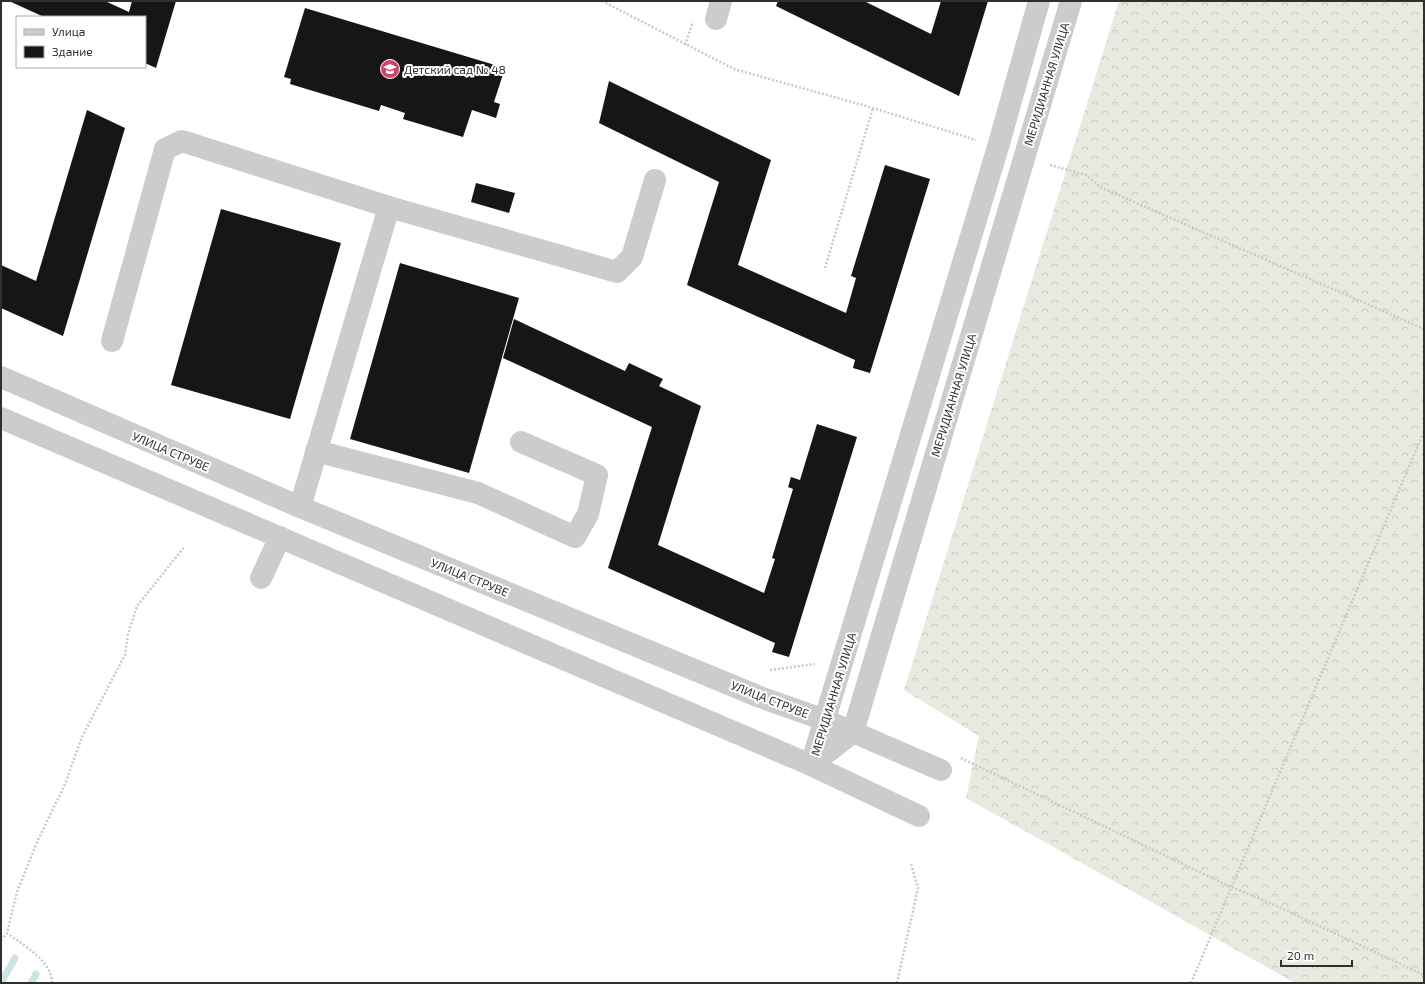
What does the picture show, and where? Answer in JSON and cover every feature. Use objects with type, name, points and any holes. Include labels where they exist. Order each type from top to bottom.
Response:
[{"type":"street","name":"МЕРИДИАННАЯ УЛИЦА","points":[[811,765],[998,147],[1040,1]]},
{"type":"street","name":"МЕРИДИАННАЯ УЛИЦА","points":[[811,765],[853,732],[1071,1]]},
{"type":"street","points":[[112,341],[165,149],[182,140],[389,207],[617,272],[632,257],[654,180]]},
{"type":"street","points":[[300,507],[389,207]]},
{"type":"street","name":"УЛИЦА СТРУВЕ","points":[[1,377],[300,507],[760,697],[825,720],[853,732],[949,763]]},
{"type":"street","points":[[1,418],[811,765],[919,816]]},
{"type":"street","points":[[316,450],[478,493],[575,537],[588,514],[597,476],[521,442]]},
{"type":"street","points":[[261,578],[280,537]]},
{"type":"path","points":[[602,1],[734,69],[873,108],[976,140]]},
{"type":"path","points":[[825,268],[873,108]]},
{"type":"path","points":[[1050,165],[1086,175],[1100,187],[1424,329]]},
{"type":"path","points":[[1191,983],[1424,431]]},
{"type":"path","points":[[1,940],[7,933],[17,892],[38,840],[65,784],[82,737],[125,655],[128,634],[136,606],[185,546]]},
{"type":"path","points":[[770,670],[816,664]]},
{"type":"path","points":[[949,763],[1268,902],[1424,975]]},
{"type":"path","points":[[897,983],[918,888],[912,864]]},
{"type":"path","points":[[7,933],[37,954],[46,967],[52,979],[52,983]]},
{"type":"green space","points":[[1119,1],[1424,1],[1424,983],[1295,983],[966,798],[979,736],[904,690]]},
{"type":"building","points":[[9,1],[105,1],[129,12],[132,1],[176,1],[156,68],[146,63],[146,16],[42,16]]},
{"type":"building","points":[[778,1],[864,1],[931,34],[941,1],[988,1],[959,96],[776,6]]},
{"type":"building","points":[[305,8],[505,68],[494,102],[500,104],[496,118],[472,110],[463,137],[403,119],[405,113],[381,105],[379,111],[290,84],[291,79],[284,77]]},
{"type":"building","points":[[609,81],[771,160],[738,265],[846,313],[856,278],[851,276],[885,165],[930,179],[870,373],[853,368],[855,360],[687,285],[719,182],[599,123]]},
{"type":"building","points":[[87,110],[125,128],[63,336],[1,308],[1,265],[36,281]]},
{"type":"building","points":[[476,183],[515,193],[509,213],[471,202]]},
{"type":"building","points":[[221,209],[341,243],[290,419],[171,385]]},
{"type":"building","points":[[400,263],[519,298],[469,473],[350,439]]},
{"type":"building","points":[[514,319],[625,371],[629,363],[663,379],[659,386],[701,406],[658,545],[764,593],[775,559],[772,558],[793,489],[788,487],[791,477],[800,480],[817,424],[857,437],[789,657],[772,652],[775,643],[608,568],[652,427],[503,358]]},
{"type":"waterway","points":[[1,983],[15,958]]},
{"type":"waterway","points":[[31,983],[36,974]]},
{"type":"place","name":"Детский сад № 48","points":[[390,69]]}]
